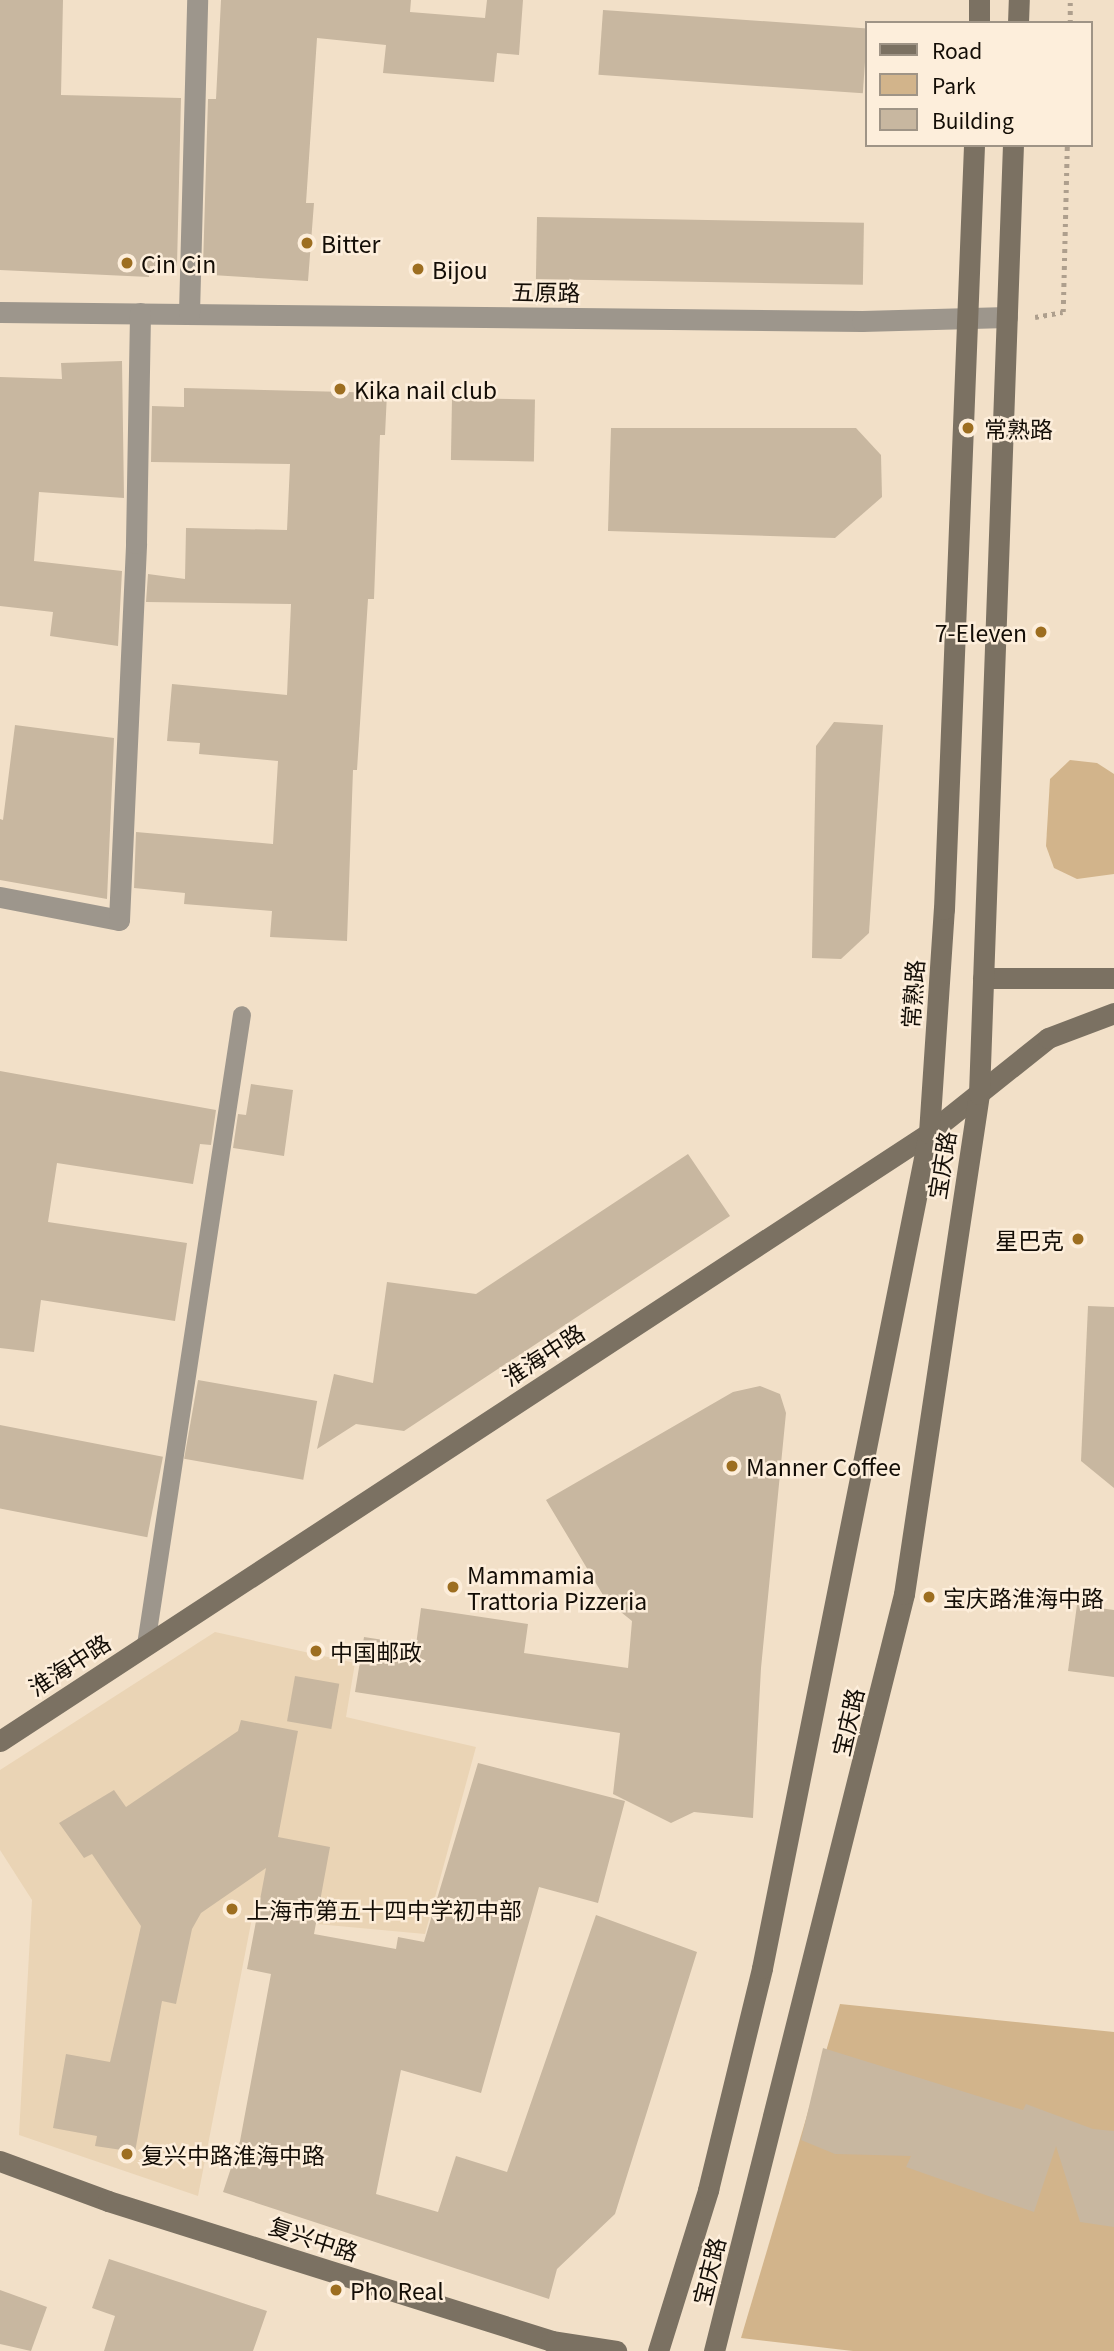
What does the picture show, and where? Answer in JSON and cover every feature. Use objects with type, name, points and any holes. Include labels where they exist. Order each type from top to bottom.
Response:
[{"type":"main road","points":[[979,0],[979,21]]},
{"type":"main road","points":[[1018,0],[1018,21]]},
{"type":"main road","name":"常熟路","points":[[929,1133],[944,909],[974,147]]},
{"type":"main road","points":[[979,1094],[1013,147]]},
{"type":"main road","points":[[983,978],[1114,978]]},
{"type":"main road","name":"淮海中路","points":[[0,1741],[929,1133],[1048,1038],[1114,1013]]},
{"type":"main road","name":"宝庆路","points":[[714,2351],[904,1594],[979,1094]]},
{"type":"main road","name":"宝庆路","points":[[658,2351],[708,2190],[762,1968],[929,1133]]},
{"type":"main road","name":"复兴中路","points":[[0,2161],[108,2201],[551,2341],[616,2351]]},
{"type":"street","points":[[189,313],[197,0]]},
{"type":"street","name":"五原路","points":[[0,312],[1007,317]]},
{"type":"street","points":[[0,897],[120,920],[136,543],[140,313]]},
{"type":"lane","points":[[146,1645],[242,1015]]},
{"type":"path","points":[[1070,0],[1070,21]]},
{"type":"path","points":[[1007,317],[1063,312],[1067,147]]},
{"type":"shaded area","name":"上海市第五十四中学初中部","points":[[215,1632],[355,1663],[346,1717],[476,1747],[425,1934],[252,1918],[198,2196],[19,2135],[32,1900],[0,1850],[0,1770]]},
{"type":"green space","points":[[1070,760],[1097,763],[1114,774],[1114,874],[1077,879],[1054,868],[1046,846],[1050,779]]},
{"type":"green space","points":[[840,2004],[1114,2032],[1114,2351],[853,2351],[741,2338]]},
{"type":"building","points":[[0,0],[63,0],[61,95],[181,98],[177,266],[150,266],[149,277],[0,270]]},
{"type":"building","points":[[221,0],[411,0],[410,12],[485,18],[487,0],[523,0],[519,55],[497,53],[494,82],[383,73],[386,45],[317,38],[306,203],[314,203],[308,281],[212,275],[213,266],[203,266],[208,99],[216,99]]},
{"type":"building","points":[[603,10],[866,28],[863,93],[598,75]]},
{"type":"building","points":[[537,217],[864,223],[863,285],[536,279]]},
{"type":"building","points":[[122,361],[124,498],[39,492],[34,561],[122,571],[118,646],[50,636],[53,612],[0,606],[0,377],[62,379],[61,363]]},
{"type":"building","points":[[184,388],[387,393],[385,435],[380,435],[374,599],[368,599],[357,770],[353,770],[347,941],[270,937],[272,911],[184,904],[185,893],[134,888],[136,832],[273,844],[278,761],[199,754],[200,743],[167,741],[172,684],[287,695],[291,604],[146,602],[148,574],[185,579],[186,528],[287,530],[290,464],[151,462],[152,406],[184,407]]},
{"type":"building","points":[[452,398],[535,399],[534,461],[451,460]]},
{"type":"building","points":[[611,428],[856,428],[881,455],[882,497],[835,538],[608,531]]},
{"type":"building","points":[[834,722],[883,725],[869,933],[841,959],[812,958],[816,746]]},
{"type":"building","points":[[15,725],[114,738],[107,899],[0,880],[0,819],[3,820]]},
{"type":"building","points":[[0,1071],[216,1110],[211,1145],[200,1144],[193,1184],[57,1163],[48,1222],[187,1243],[175,1321],[41,1300],[34,1352],[0,1348]]},
{"type":"building","points":[[251,1084],[293,1090],[284,1156],[233,1148],[238,1114],[246,1115]]},
{"type":"building","points":[[688,1154],[730,1216],[404,1431],[356,1424],[317,1449],[334,1374],[373,1383],[387,1282],[476,1294]]},
{"type":"building","points":[[1088,1306],[1114,1307],[1114,1488],[1081,1461]]},
{"type":"building","points":[[198,1380],[317,1401],[303,1480],[184,1459]]},
{"type":"building","points":[[760,1386],[780,1394],[786,1413],[761,1668],[753,1818],[694,1812],[671,1823],[613,1794],[620,1733],[355,1692],[364,1637],[416,1645],[421,1608],[528,1624],[524,1653],[628,1668],[632,1621],[606,1600],[546,1500],[733,1392]]},
{"type":"building","points":[[0,1425],[163,1457],[147,1537],[0,1509]]},
{"type":"building","points":[[1077,1605],[1114,1610],[1114,1677],[1068,1671]]},
{"type":"building","points":[[295,1676],[339,1684],[331,1729],[287,1721]]},
{"type":"building","points":[[241,1720],[298,1731],[278,1837],[330,1847],[314,1934],[396,1949],[398,1937],[424,1942],[478,1763],[625,1801],[598,1903],[539,1887],[481,2093],[401,2070],[376,2194],[438,2212],[456,2156],[507,2172],[596,1915],[697,1952],[615,2214],[557,2269],[549,2299],[223,2192],[240,2141],[271,1974],[247,1969],[266,1868],[201,1913],[192,1929],[176,2004],[162,2001],[135,2152],[95,2146],[97,2136],[53,2128],[66,2054],[110,2062],[141,1926],[92,1854],[84,1858],[59,1823],[114,1790],[126,1807],[238,1731]]},
{"type":"building","points":[[823,2048],[1023,2110],[1026,2104],[1093,2129],[1114,2131],[1114,2227],[1080,2222],[1056,2146],[1034,2212],[906,2167],[911,2156],[835,2154],[801,2140]]},
{"type":"building","points":[[109,2259],[267,2311],[253,2351],[104,2351],[115,2316],[92,2308]]},
{"type":"building","points":[[0,2290],[47,2307],[31,2351],[0,2344]]},
{"type":"place","name":"Bitter","points":[[307,243]]},
{"type":"place","name":"Cin Cin","points":[[127,263]]},
{"type":"place","name":"Bijou","points":[[418,269]]},
{"type":"place","name":"Kika nail club","points":[[340,389]]},
{"type":"place","name":"常熟路","points":[[968,428]]},
{"type":"place","name":"7-Eleven","points":[[1041,632]]},
{"type":"place","name":"星巴克","points":[[1078,1239]]},
{"type":"place","name":"Manner Coffee","points":[[732,1466]]},
{"type":"place","name":"Mammamia Trattoria Pizzeria","points":[[453,1587]]},
{"type":"place","name":"宝庆路淮海中路","points":[[929,1597]]},
{"type":"place","name":"中国邮政","points":[[316,1651]]},
{"type":"place","name":"上海市第五十四中学初中部","points":[[232,1909]]},
{"type":"place","name":"复兴中路淮海中路","points":[[127,2154]]},
{"type":"place","name":"Pho Real","points":[[336,2290]]}]
